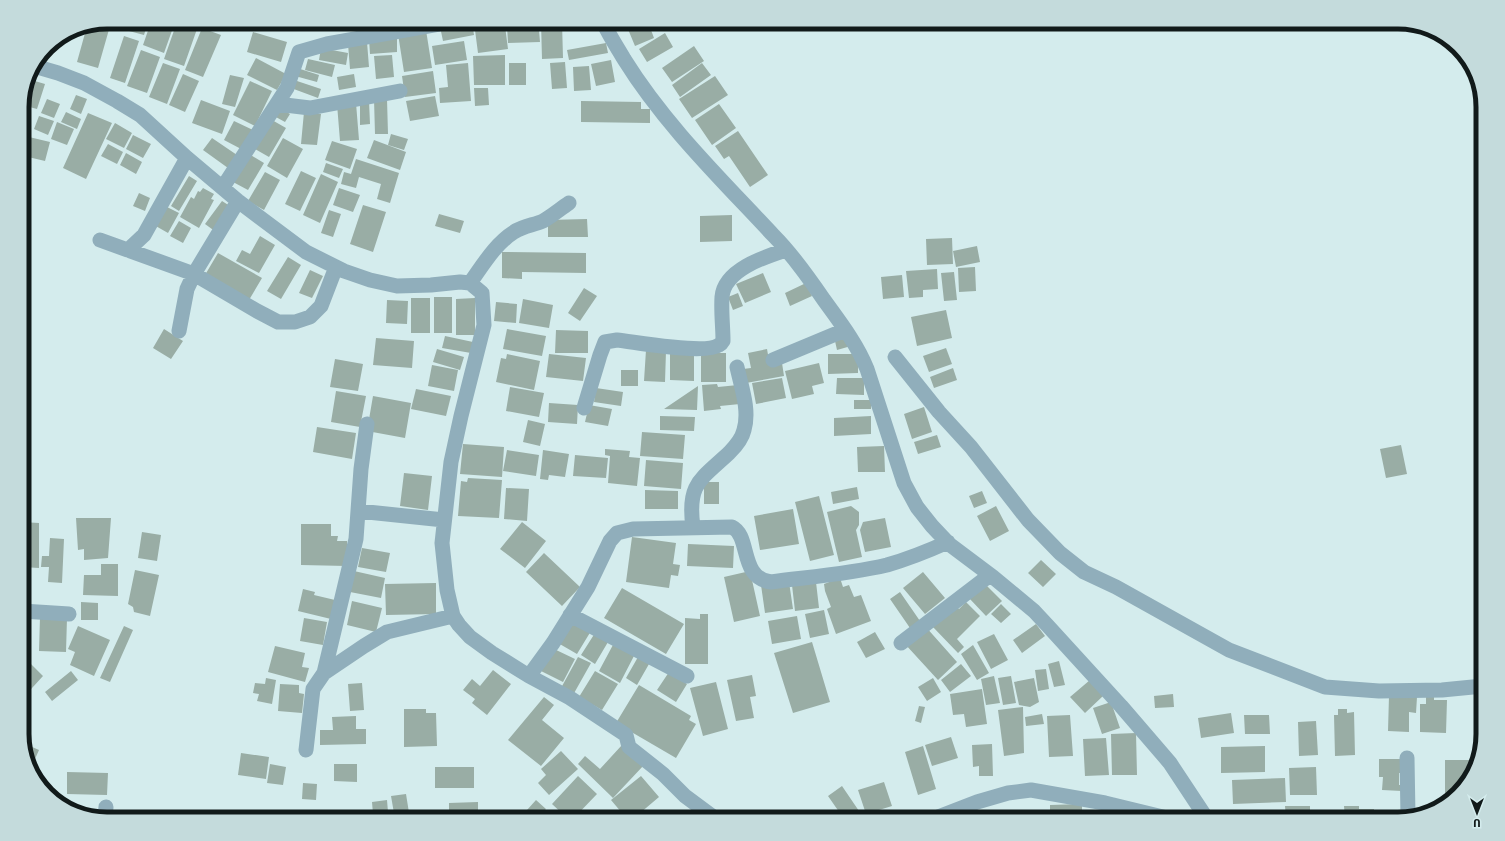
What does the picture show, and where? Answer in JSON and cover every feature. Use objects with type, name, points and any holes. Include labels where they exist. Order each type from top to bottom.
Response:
[{"type":"street","points":[[223,187],[277,104],[291,79],[299,52],[326,44],[411,29]]},
{"type":"street","points":[[607,29],[636,79],[707,166],[786,250],[820,294],[845,330],[861,355],[867,369],[904,483],[917,507],[932,526],[948,542],[1034,611],[1121,706],[1170,763],[1202,812]]},
{"type":"street","points":[[39,68],[84,83],[140,115],[187,158],[238,201],[306,252],[336,267],[370,280],[397,286],[460,282],[470,283],[482,293],[484,325],[451,462],[444,520],[442,543],[447,590],[453,616],[470,637],[492,653],[529,676],[570,698],[626,735],[629,747],[663,774],[685,796],[707,812]]},
{"type":"street","points":[[277,104],[310,108],[400,91]]},
{"type":"street","points":[[128,250],[144,235],[187,158]]},
{"type":"street","points":[[178,331],[187,289],[194,274],[238,201]]},
{"type":"street","points":[[470,283],[489,256],[514,232],[542,221],[569,203]]},
{"type":"street","points":[[100,240],[194,274],[256,311],[278,322],[294,322],[310,317],[321,306],[336,267]]},
{"type":"street","points":[[584,408],[605,342],[617,340],[698,349],[714,348],[720,345],[723,341],[722,296],[725,287],[732,276],[756,260],[786,250]]},
{"type":"street","points":[[773,360],[845,330]]},
{"type":"street","points":[[895,357],[939,412],[971,447],[1028,520],[1060,553],[1084,572],[1116,587],[1229,650],[1326,687],[1379,691],[1442,690],[1476,687]]},
{"type":"street","points":[[694,527],[692,499],[695,488],[707,471],[737,444],[745,429],[745,404],[737,367]]},
{"type":"street","points":[[324,673],[356,539],[361,469],[367,424]]},
{"type":"street","points":[[358,511],[444,520]]},
{"type":"street","points":[[529,676],[553,643],[588,587],[610,541],[617,533],[633,529],[732,527],[739,532],[752,570],[757,578],[763,581],[771,582],[849,572],[887,565],[922,554],[948,542]]},
{"type":"street","points":[[901,643],[990,575]]},
{"type":"street","points":[[29,611],[69,614]]},
{"type":"street","points":[[570,615],[687,676]]},
{"type":"street","points":[[306,750],[313,689],[324,673],[387,632],[453,616]]},
{"type":"street","points":[[1406,758],[1408,811]]},
{"type":"street","points":[[951,812],[977,802],[1008,793],[1031,790],[1105,803],[1142,812]]},
{"type":"building","points":[[109,29],[98,68],[77,62],[85,33]]},
{"type":"building","points":[[130,29],[146,29],[144,35],[129,31]]},
{"type":"building","points":[[149,29],[173,29],[164,53],[143,45]]},
{"type":"building","points":[[175,29],[197,29],[184,66],[164,59]]},
{"type":"building","points":[[202,29],[221,35],[203,77],[185,70]]},
{"type":"building","points":[[440,29],[473,29],[474,35],[443,41]]},
{"type":"building","points":[[505,29],[508,49],[478,53],[475,30]]},
{"type":"building","points":[[507,29],[520,29],[520,31],[539,30],[540,42],[508,43]]},
{"type":"building","points":[[541,29],[562,29],[563,58],[542,59]]},
{"type":"building","points":[[628,29],[651,29],[654,38],[635,46]]},
{"type":"building","points":[[426,30],[432,68],[404,72],[398,34]]},
{"type":"building","points":[[253,32],[287,42],[281,62],[247,52]]},
{"type":"building","points":[[665,33],[673,47],[647,62],[639,49]]},
{"type":"building","points":[[124,36],[139,41],[125,83],[110,78]]},
{"type":"building","points":[[397,37],[397,52],[370,54],[369,39]]},
{"type":"building","points":[[464,41],[467,60],[435,65],[432,46]]},
{"type":"building","points":[[367,42],[369,67],[350,69],[348,44]]},
{"type":"building","points":[[606,43],[608,53],[569,60],[567,50]]},
{"type":"building","points":[[694,46],[704,61],[672,82],[662,68]]},
{"type":"building","points":[[321,48],[348,53],[346,65],[319,60]]},
{"type":"building","points":[[141,50],[160,57],[147,93],[127,86]]},
{"type":"building","points":[[392,55],[394,77],[376,79],[374,56]]},
{"type":"building","points":[[505,55],[505,85],[474,85],[473,56]]},
{"type":"building","points":[[256,58],[286,74],[277,90],[247,75]]},
{"type":"building","points":[[308,59],[335,65],[332,77],[305,70]]},
{"type":"building","points":[[611,60],[615,82],[596,86],[591,64]]},
{"type":"building","points":[[565,62],[567,88],[552,89],[550,63]]},
{"type":"building","points":[[163,63],[180,69],[167,104],[149,97]]},
{"type":"building","points":[[468,63],[471,101],[440,103],[439,88],[448,87],[446,65]]},
{"type":"building","points":[[509,63],[526,63],[526,85],[509,85]]},
{"type":"building","points":[[702,63],[711,75],[680,97],[672,85]]},
{"type":"building","points":[[589,66],[591,90],[574,91],[573,67]]},
{"type":"building","points":[[297,68],[319,75],[317,82],[295,76]]},
{"type":"building","points":[[433,71],[436,93],[405,97],[402,76]]},
{"type":"building","points":[[183,74],[199,81],[185,112],[169,105]]},
{"type":"building","points":[[354,74],[356,87],[339,90],[337,77]]},
{"type":"building","points":[[230,75],[244,78],[235,107],[222,104]]},
{"type":"building","points":[[715,76],[728,95],[692,118],[679,99]]},
{"type":"building","points":[[294,80],[321,89],[318,98],[291,88]]},
{"type":"building","points":[[34,81],[45,84],[37,109],[29,107]]},
{"type":"building","points":[[250,81],[272,91],[255,126],[233,115]]},
{"type":"building","points":[[474,88],[488,88],[489,105],[475,106]]},
{"type":"building","points":[[76,95],[87,99],[81,114],[70,109]]},
{"type":"building","points":[[435,96],[439,116],[410,121],[406,101]]},
{"type":"building","points":[[47,99],[60,104],[54,118],[41,113]]},
{"type":"building","points":[[374,99],[387,99],[388,134],[375,134]]},
{"type":"building","points":[[201,100],[230,111],[222,134],[192,123]]},
{"type":"building","points":[[360,101],[369,101],[370,124],[360,125]]},
{"type":"building","points":[[581,101],[641,102],[641,109],[650,109],[650,123],[581,122]]},
{"type":"building","points":[[356,103],[359,140],[340,141],[337,104]]},
{"type":"building","points":[[719,104],[736,128],[712,145],[695,120]]},
{"type":"building","points":[[278,107],[290,114],[285,122],[274,116]]},
{"type":"building","points":[[66,112],[81,119],[77,129],[61,122]]},
{"type":"building","points":[[304,112],[321,114],[317,145],[301,144]]},
{"type":"building","points":[[88,113],[112,123],[86,179],[63,168]]},
{"type":"building","points":[[39,116],[54,121],[48,135],[34,129]]},
{"type":"building","points":[[272,120],[286,128],[269,157],[255,149]]},
{"type":"building","points":[[234,121],[253,130],[243,150],[224,140]]},
{"type":"building","points":[[57,122],[74,129],[67,145],[51,139]]},
{"type":"building","points":[[115,123],[132,133],[124,148],[106,139]]},
{"type":"building","points":[[738,131],[768,175],[750,187],[729,156],[724,159],[715,146]]},
{"type":"building","points":[[391,134],[408,139],[404,150],[388,145]]},
{"type":"building","points":[[133,135],[151,144],[143,158],[126,149]]},
{"type":"building","points":[[29,137],[50,142],[45,161],[29,157]]},
{"type":"building","points":[[212,138],[237,155],[228,168],[203,150]]},
{"type":"building","points":[[283,138],[303,149],[287,178],[267,166]]},
{"type":"building","points":[[374,140],[406,152],[400,170],[367,158]]},
{"type":"building","points":[[332,141],[357,149],[350,169],[325,160]]},
{"type":"building","points":[[108,144],[123,152],[117,164],[101,156]]},
{"type":"building","points":[[126,153],[142,162],[136,174],[120,165]]},
{"type":"building","points":[[249,154],[264,163],[248,190],[233,182]]},
{"type":"building","points":[[356,159],[399,173],[390,203],[377,199],[381,184],[359,177],[356,188],[341,184],[344,172],[351,174]]},
{"type":"building","points":[[326,163],[343,169],[339,178],[323,172]]},
{"type":"building","points":[[301,171],[316,178],[300,211],[285,204]]},
{"type":"building","points":[[265,172],[280,180],[264,210],[248,201]]},
{"type":"building","points":[[321,174],[338,182],[320,223],[303,215]]},
{"type":"building","points":[[189,176],[197,181],[179,211],[171,206]]},
{"type":"building","points":[[203,188],[214,194],[211,199],[214,200],[199,228],[180,217],[191,197],[194,199],[198,191],[200,192]]},
{"type":"building","points":[[339,188],[360,195],[353,212],[333,205]]},
{"type":"building","points":[[139,193],[150,198],[145,211],[133,206]]},
{"type":"building","points":[[222,201],[233,208],[216,232],[205,224]]},
{"type":"building","points":[[363,205],[386,212],[373,252],[350,244]]},
{"type":"building","points":[[165,206],[179,213],[168,233],[154,225]]},
{"type":"building","points":[[329,210],[341,214],[333,237],[321,233]]},
{"type":"building","points":[[439,214],[464,221],[460,233],[435,226]]},
{"type":"building","points":[[732,215],[732,241],[700,242],[700,216]]},
{"type":"building","points":[[587,219],[588,237],[548,237],[548,220]]},
{"type":"building","points":[[179,221],[191,228],[183,243],[170,236]]},
{"type":"building","points":[[260,236],[275,245],[259,273],[236,261],[242,250],[250,254]]},
{"type":"building","points":[[952,238],[953,264],[927,265],[926,239]]},
{"type":"building","points":[[977,246],[980,262],[956,267],[953,251]]},
{"type":"building","points":[[502,252],[586,253],[586,273],[522,272],[522,279],[502,278]]},
{"type":"building","points":[[218,253],[262,278],[249,300],[205,275]]},
{"type":"building","points":[[288,257],[301,265],[281,299],[267,291]]},
{"type":"building","points":[[975,267],[976,291],[959,292],[958,268]]},
{"type":"building","points":[[937,269],[938,289],[923,290],[923,297],[909,298],[906,271]]},
{"type":"building","points":[[310,270],[323,276],[312,298],[299,293]]},
{"type":"building","points":[[954,272],[957,300],[944,301],[941,273]]},
{"type":"building","points":[[763,273],[771,292],[745,303],[736,284]]},
{"type":"building","points":[[902,275],[904,297],[883,299],[881,277]]},
{"type":"building","points":[[806,283],[812,296],[790,306],[785,293]]},
{"type":"building","points":[[584,288],[597,296],[580,321],[568,313]]},
{"type":"building","points":[[738,293],[743,306],[733,310],[728,297]]},
{"type":"building","points":[[434,297],[452,297],[452,333],[434,333]]},
{"type":"building","points":[[411,298],[430,298],[430,333],[411,333]]},
{"type":"building","points":[[475,298],[475,335],[456,335],[456,299]]},
{"type":"building","points":[[523,299],[553,305],[549,328],[519,323]]},
{"type":"building","points":[[387,300],[408,301],[407,324],[386,323]]},
{"type":"building","points":[[496,302],[517,304],[516,323],[494,321]]},
{"type":"building","points":[[946,310],[952,338],[917,346],[911,317]]},
{"type":"building","points":[[164,329],[183,341],[171,359],[153,348]]},
{"type":"building","points":[[507,329],[546,336],[542,356],[503,349]]},
{"type":"building","points":[[556,330],[588,331],[588,353],[555,353]]},
{"type":"building","points":[[445,336],[473,342],[471,353],[442,348]]},
{"type":"building","points":[[849,337],[851,346],[837,350],[835,341]]},
{"type":"building","points":[[376,338],[414,341],[412,368],[373,365]]},
{"type":"building","points":[[946,348],[952,364],[929,372],[923,356]]},
{"type":"building","points":[[437,349],[464,357],[460,370],[433,362]]},
{"type":"building","points":[[767,349],[770,366],[782,363],[784,376],[746,383],[743,369],[751,368],[748,353]]},
{"type":"building","points":[[646,350],[666,351],[665,382],[644,381]]},
{"type":"building","points":[[670,350],[694,350],[694,381],[670,380]]},
{"type":"building","points":[[701,353],[726,353],[726,382],[701,382]]},
{"type":"building","points":[[507,354],[540,361],[534,390],[496,382],[501,358],[506,359]]},
{"type":"building","points":[[549,354],[586,358],[583,381],[546,377]]},
{"type":"building","points":[[828,354],[858,354],[858,373],[828,374]]},
{"type":"building","points":[[335,359],[363,364],[358,391],[330,387]]},
{"type":"building","points":[[819,363],[824,383],[812,386],[814,394],[792,399],[785,371]]},
{"type":"building","points":[[432,365],[458,370],[454,391],[428,386]]},
{"type":"building","points":[[953,368],[957,380],[934,388],[930,377]]},
{"type":"building","points":[[621,370],[638,370],[638,386],[621,386]]},
{"type":"building","points":[[782,378],[786,398],[756,404],[752,383]]},
{"type":"building","points":[[837,378],[864,378],[864,395],[836,394]]},
{"type":"building","points":[[717,384],[718,387],[738,385],[740,404],[720,406],[721,409],[704,411],[702,385]]},
{"type":"building","points":[[698,386],[697,410],[664,409]]},
{"type":"building","points":[[510,387],[544,393],[539,417],[506,411]]},
{"type":"building","points":[[596,388],[623,392],[621,406],[594,402]]},
{"type":"building","points":[[416,389],[451,396],[446,416],[411,409]]},
{"type":"building","points":[[336,391],[366,396],[360,427],[331,422]]},
{"type":"building","points":[[373,396],[411,403],[405,438],[367,431]]},
{"type":"building","points":[[854,400],[871,400],[871,409],[854,409]]},
{"type":"building","points":[[549,403],[578,405],[577,424],[548,422]]},
{"type":"building","points":[[589,405],[612,409],[608,426],[585,422]]},
{"type":"building","points":[[924,407],[932,432],[912,439],[904,414]]},
{"type":"building","points":[[660,416],[695,417],[694,431],[660,430]]},
{"type":"building","points":[[871,416],[871,434],[834,436],[834,418]]},
{"type":"building","points":[[528,420],[545,424],[540,446],[523,442]]},
{"type":"building","points":[[317,427],[356,433],[352,459],[313,452]]},
{"type":"building","points":[[642,432],[685,435],[683,459],[640,456]]},
{"type":"building","points":[[937,435],[941,447],[918,454],[914,442]]},
{"type":"building","points":[[463,444],[504,447],[502,477],[460,474]]},
{"type":"building","points":[[1401,445],[1407,474],[1386,478],[1380,449]]},
{"type":"building","points":[[884,446],[885,472],[858,472],[857,447]]},
{"type":"building","points":[[605,449],[630,451],[629,457],[640,458],[637,486],[608,483],[610,456],[605,455]]},
{"type":"building","points":[[507,450],[539,455],[536,476],[503,471]]},
{"type":"building","points":[[543,450],[569,454],[565,477],[549,475],[548,480],[540,479]]},
{"type":"building","points":[[575,455],[608,458],[606,478],[573,476]]},
{"type":"building","points":[[646,460],[683,463],[681,489],[644,486]]},
{"type":"building","points":[[404,473],[432,476],[428,510],[400,506]]},
{"type":"building","points":[[468,478],[502,480],[499,518],[458,516],[461,481],[467,482]]},
{"type":"building","points":[[704,482],[719,482],[719,504],[704,504]]},
{"type":"building","points":[[857,487],[859,499],[833,504],[831,492]]},
{"type":"building","points":[[506,488],[529,489],[527,521],[504,519]]},
{"type":"building","points":[[645,490],[678,491],[678,509],[645,509]]},
{"type":"building","points":[[982,491],[987,503],[974,508],[969,496]]},
{"type":"building","points":[[819,496],[834,555],[810,561],[795,502]]},
{"type":"building","points":[[851,506],[859,512],[859,525],[856,530],[862,557],[839,562],[827,512]]},
{"type":"building","points":[[996,506],[1009,531],[990,541],[977,516]]},
{"type":"building","points":[[793,509],[799,544],[760,550],[754,516]]},
{"type":"building","points":[[76,518],[111,518],[108,558],[84,560],[84,549],[78,550]]},
{"type":"building","points":[[885,518],[891,547],[865,552],[860,530],[863,522]]},
{"type":"building","points":[[29,522],[39,523],[39,568],[29,567]]},
{"type":"building","points":[[522,522],[546,541],[525,568],[500,549]]},
{"type":"building","points":[[301,524],[331,524],[331,536],[338,536],[337,541],[347,541],[347,566],[301,565]]},
{"type":"building","points":[[142,532],[161,535],[157,561],[138,558]]},
{"type":"building","points":[[632,537],[676,543],[673,564],[680,565],[678,576],[671,575],[669,588],[626,582]]},
{"type":"building","points":[[50,538],[64,539],[62,583],[48,582],[49,567],[41,567],[42,556],[49,556]]},
{"type":"building","points":[[688,544],[734,546],[733,568],[687,566]]},
{"type":"building","points":[[362,548],[390,553],[386,572],[358,567]]},
{"type":"building","points":[[544,553],[580,587],[562,606],[526,572]]},
{"type":"building","points":[[1041,560],[1056,574],[1043,587],[1028,573]]},
{"type":"building","points":[[101,564],[118,564],[118,596],[83,595],[84,575],[101,575]]},
{"type":"building","points":[[135,570],[159,575],[150,616],[134,612],[133,607],[128,604]]},
{"type":"building","points":[[354,571],[385,578],[381,598],[350,592]]},
{"type":"building","points":[[750,571],[760,616],[734,622],[724,577]]},
{"type":"building","points":[[923,572],[945,598],[925,614],[903,588]]},
{"type":"building","points":[[840,578],[843,587],[849,585],[854,597],[861,595],[871,621],[836,634],[827,609],[831,607],[824,584]]},
{"type":"building","points":[[789,582],[793,609],[765,613],[761,585]]},
{"type":"building","points":[[816,582],[819,608],[795,611],[792,585]]},
{"type":"building","points":[[436,583],[436,614],[386,615],[385,584]]},
{"type":"building","points":[[984,583],[1002,601],[986,616],[969,598]]},
{"type":"building","points":[[622,588],[684,624],[666,654],[604,618]]},
{"type":"building","points":[[303,589],[315,592],[314,595],[335,600],[331,619],[298,611]]},
{"type":"building","points":[[900,592],[920,621],[910,628],[890,599]]},
{"type":"building","points":[[352,601],[382,608],[376,632],[347,625]]},
{"type":"building","points":[[81,602],[98,603],[98,620],[81,620]]},
{"type":"building","points":[[966,602],[980,616],[957,639],[964,647],[958,653],[932,626],[954,604],[959,609]]},
{"type":"building","points":[[1001,604],[1011,614],[1001,623],[991,614]]},
{"type":"building","points":[[824,610],[829,634],[810,638],[805,614]]},
{"type":"building","points":[[700,614],[708,614],[708,664],[685,664],[685,618],[700,619]]},
{"type":"building","points":[[797,616],[801,639],[772,644],[768,621]]},
{"type":"building","points":[[40,617],[67,618],[66,652],[39,651]]},
{"type":"building","points":[[304,618],[327,622],[323,645],[300,641]]},
{"type":"building","points":[[572,620],[591,631],[577,654],[558,643]]},
{"type":"building","points":[[1036,624],[1045,636],[1022,653],[1013,640]]},
{"type":"building","points":[[78,626],[110,640],[94,676],[70,665],[75,652],[68,649]]},
{"type":"building","points":[[124,626],[133,630],[110,682],[100,678]]},
{"type":"building","points":[[925,626],[957,662],[938,680],[905,644]]},
{"type":"building","points":[[875,632],[885,649],[866,658],[857,642]]},
{"type":"building","points":[[595,633],[608,642],[595,664],[581,655]]},
{"type":"building","points":[[994,634],[1008,660],[991,669],[977,642]]},
{"type":"building","points":[[812,642],[830,702],[793,713],[774,653]]},
{"type":"building","points":[[614,643],[635,654],[620,683],[599,671]]},
{"type":"building","points":[[973,645],[989,673],[977,680],[961,654]]},
{"type":"building","points":[[275,646],[305,653],[302,667],[309,668],[305,682],[268,672]]},
{"type":"building","points":[[552,648],[575,659],[563,682],[541,671]]},
{"type":"building","points":[[578,657],[591,663],[573,695],[561,688]]},
{"type":"building","points":[[638,657],[649,664],[637,685],[626,678]]},
{"type":"building","points":[[1059,661],[1065,685],[1054,687],[1048,664]]},
{"type":"building","points":[[29,662],[43,676],[29,691]]},
{"type":"building","points":[[961,664],[971,676],[950,692],[941,680]]},
{"type":"building","points":[[1046,669],[1049,689],[1038,691],[1035,670]]},
{"type":"building","points":[[493,670],[511,684],[487,715],[472,703],[475,699],[463,690],[472,679],[480,686]]},
{"type":"building","points":[[71,671],[78,680],[52,701],[45,692]]},
{"type":"building","points":[[595,671],[618,684],[602,710],[579,697]]},
{"type":"building","points":[[669,672],[687,684],[676,702],[657,690]]},
{"type":"building","points":[[752,675],[756,696],[750,697],[754,718],[736,721],[727,680]]},
{"type":"building","points":[[994,676],[1000,703],[986,705],[981,679]]},
{"type":"building","points":[[1011,676],[1016,703],[1003,705],[998,678]]},
{"type":"building","points":[[266,678],[276,680],[272,704],[257,701],[259,694],[253,693],[255,683],[265,684]]},
{"type":"building","points":[[933,678],[941,692],[927,701],[918,687]]},
{"type":"building","points":[[1034,678],[1039,702],[1030,707],[1019,705],[1014,682]]},
{"type":"building","points":[[1090,680],[1103,696],[1085,713],[1070,697]]},
{"type":"building","points":[[716,682],[728,729],[703,736],[690,688]]},
{"type":"building","points":[[362,683],[364,710],[350,711],[348,684]]},
{"type":"building","points":[[280,684],[299,685],[299,693],[304,694],[302,713],[278,711]]},
{"type":"building","points":[[639,685],[691,716],[689,720],[696,724],[676,758],[616,723]]},
{"type":"building","points":[[982,689],[987,724],[966,727],[964,714],[953,715],[950,694]]},
{"type":"building","points":[[1173,694],[1174,707],[1155,708],[1154,696]]},
{"type":"building","points":[[1426,695],[1434,695],[1434,700],[1447,700],[1446,733],[1420,732],[1420,704],[1426,704]]},
{"type":"building","points":[[1389,696],[1417,697],[1416,713],[1409,712],[1409,732],[1388,731]]},
{"type":"building","points":[[544,697],[554,705],[542,720],[564,738],[541,766],[508,740]]},
{"type":"building","points":[[1111,702],[1120,728],[1102,734],[1093,708]]},
{"type":"building","points":[[919,706],[925,707],[921,723],[915,721]]},
{"type":"building","points":[[1023,707],[1024,753],[1004,756],[998,710]]},
{"type":"building","points":[[404,709],[426,709],[426,713],[436,713],[437,746],[404,747]]},
{"type":"building","points":[[1338,709],[1347,709],[1347,713],[1354,712],[1355,755],[1335,756],[1334,715],[1338,715]]},
{"type":"building","points":[[1231,713],[1234,733],[1201,738],[1198,718]]},
{"type":"building","points":[[1042,714],[1044,724],[1026,726],[1025,717]]},
{"type":"building","points":[[1070,715],[1073,756],[1049,757],[1047,716]]},
{"type":"building","points":[[1244,715],[1269,715],[1270,734],[1245,734]]},
{"type":"building","points":[[356,716],[356,729],[366,729],[366,744],[320,745],[320,730],[333,730],[332,717]]},
{"type":"building","points":[[1316,721],[1318,755],[1299,756],[1298,722]]},
{"type":"building","points":[[1136,733],[1137,775],[1112,775],[1111,734]]},
{"type":"building","points":[[951,737],[958,758],[932,766],[925,745]]},
{"type":"building","points":[[1106,738],[1109,775],[1085,776],[1083,739]]},
{"type":"building","points":[[992,744],[993,776],[979,776],[979,766],[973,767],[972,745]]},
{"type":"building","points":[[622,745],[644,765],[613,798],[578,764],[585,756],[600,769]]},
{"type":"building","points":[[30,746],[39,750],[34,761]]},
{"type":"building","points":[[923,746],[936,789],[918,795],[905,752]]},
{"type":"building","points":[[1265,746],[1265,772],[1221,773],[1221,747]]},
{"type":"building","points":[[561,751],[578,769],[549,795],[538,783],[546,775],[541,769]]},
{"type":"building","points":[[241,753],[269,757],[266,779],[238,775]]},
{"type":"building","points":[[1379,759],[1404,759],[1404,773],[1399,773],[1399,785],[1402,785],[1402,791],[1382,790],[1383,777],[1379,777]]},
{"type":"building","points":[[1445,760],[1470,760],[1466,773],[1445,796]]},
{"type":"building","points":[[270,764],[286,767],[283,785],[267,783]]},
{"type":"building","points":[[334,764],[357,764],[357,782],[334,781]]},
{"type":"building","points":[[435,767],[474,767],[474,788],[435,788]]},
{"type":"building","points":[[1316,767],[1317,795],[1290,795],[1289,768]]},
{"type":"building","points":[[67,772],[108,773],[107,795],[67,794]]},
{"type":"building","points":[[578,776],[597,794],[580,812],[561,812],[552,804]]},
{"type":"building","points":[[641,776],[659,797],[641,812],[621,812],[611,800]]},
{"type":"building","points":[[1285,778],[1286,802],[1233,804],[1232,780]]},
{"type":"building","points":[[884,782],[892,806],[872,812],[865,812],[858,790]]},
{"type":"building","points":[[303,783],[317,784],[316,800],[302,799]]},
{"type":"building","points":[[842,786],[859,811],[839,812],[828,796]]},
{"type":"building","points":[[406,794],[409,812],[394,812],[391,796]]},
{"type":"building","points":[[387,800],[388,812],[373,812],[372,802]]},
{"type":"building","points":[[536,800],[546,809],[543,812],[529,812],[527,810]]},
{"type":"building","points":[[478,802],[478,812],[449,812],[449,803]]},
{"type":"building","points":[[1082,804],[1082,812],[1050,812],[1050,805]]},
{"type":"building","points":[[1285,806],[1310,806],[1310,812],[1285,812]]},
{"type":"building","points":[[1344,806],[1359,806],[1359,809],[1374,809],[1374,812],[1344,812]]},
{"type":"building","points":[[974,809],[974,812],[957,812]]}]
